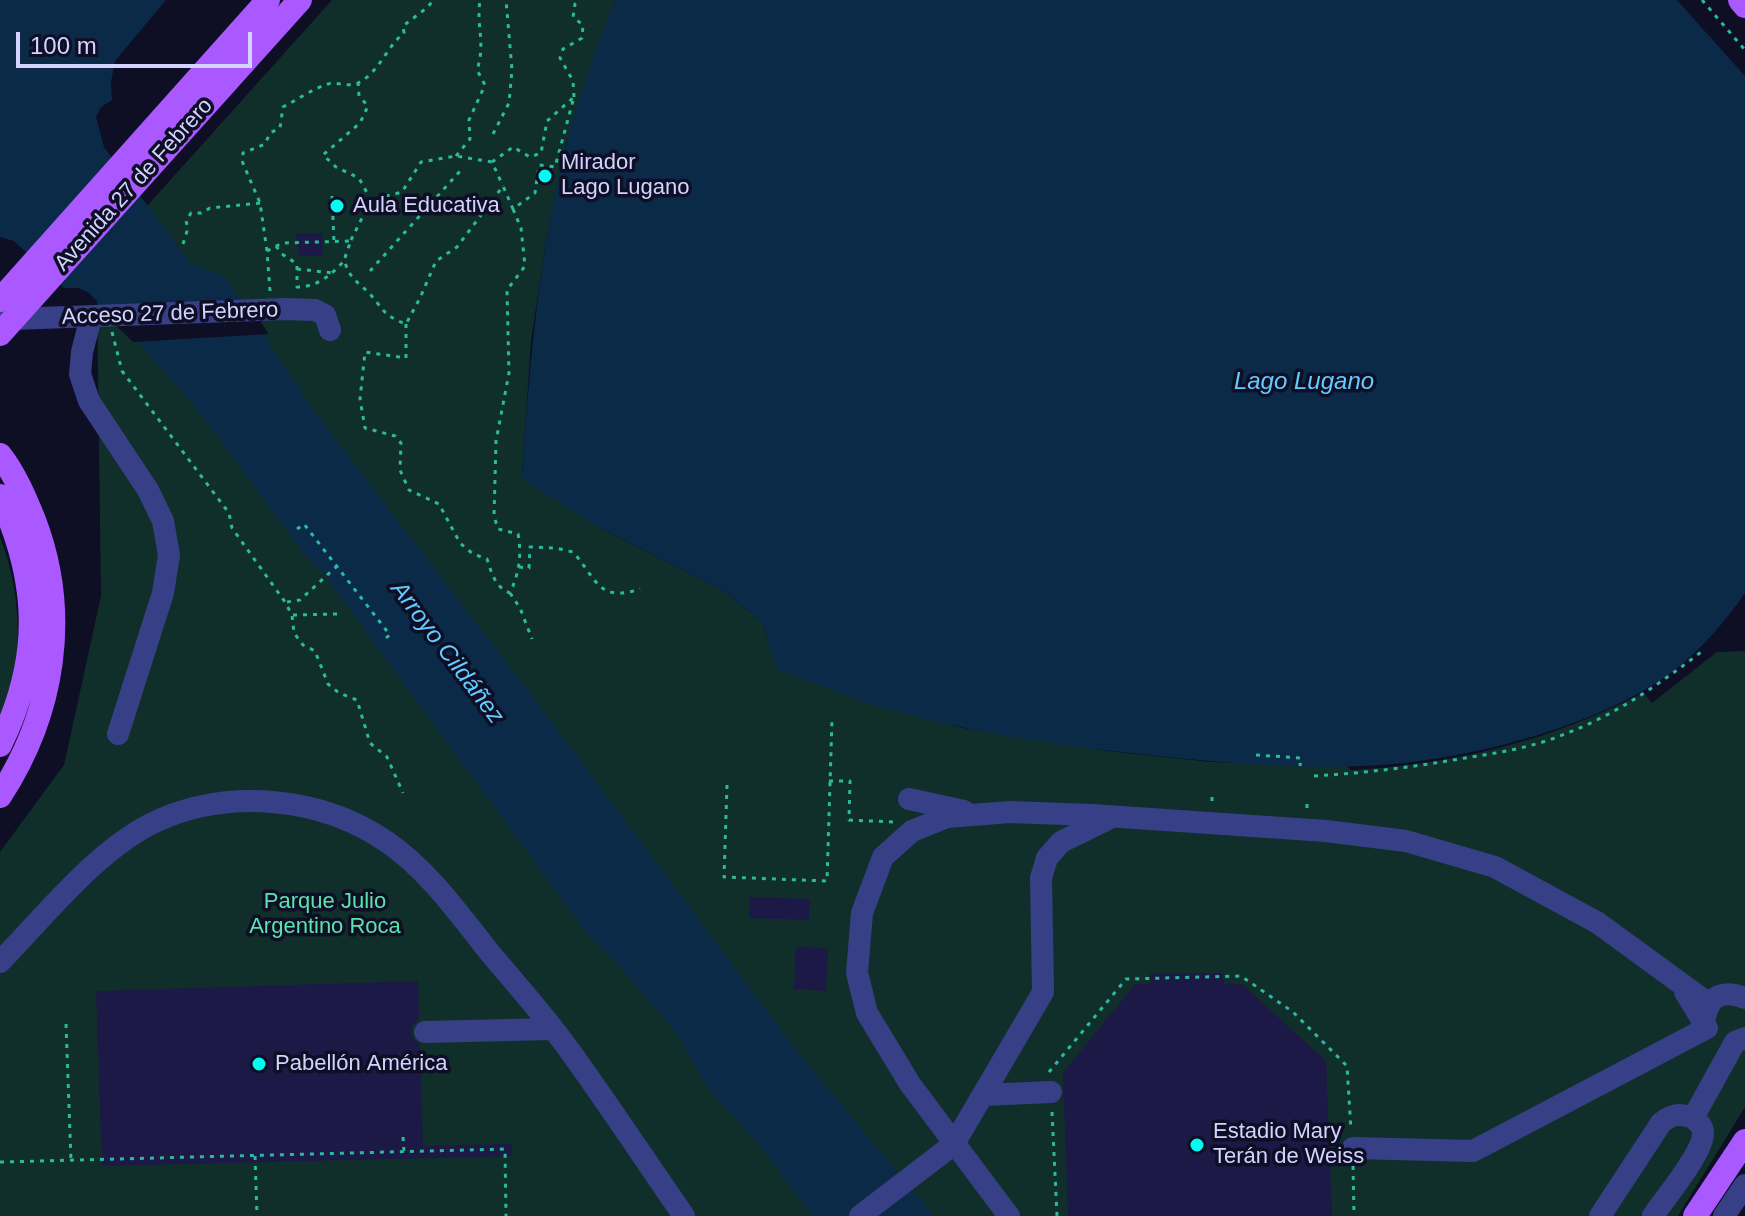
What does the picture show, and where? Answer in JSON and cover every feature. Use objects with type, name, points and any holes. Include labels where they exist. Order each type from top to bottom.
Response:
[{"type":"main road","name":"Avenida 27 de Febrero","points":[[148,152],[268,0]]},
{"type":"main road","name":"Avenida 27 de Febrero","points":[[3,317],[148,152],[300,0]]},
{"type":"main road","points":[[1740,0],[1745,6]]},
{"type":"main road","points":[[0,455],[20,488],[39,535],[53,601],[55,629],[48,688],[40,718],[28,748],[0,796]]},
{"type":"main road","points":[[0,496],[26,568],[32,629],[23,685],[0,745]]},
{"type":"main road","points":[[1695,1216],[1745,1141]]},
{"type":"lane","name":"Acceso 27 de Febrero","points":[[3,317],[315,310],[325,315],[330,330]]},
{"type":"lane","points":[[104,317],[82,352],[80,374],[89,401],[148,490],[163,521],[169,555],[163,593],[118,734]]},
{"type":"lane","points":[[909,799],[981,815]]},
{"type":"lane","points":[[0,962],[117,844],[157,821],[200,806],[249,801],[294,803],[337,814],[388,842],[432,881],[552,1029],[684,1216]]},
{"type":"lane","points":[[1009,1216],[957,1138],[922,1100],[867,1013],[857,973],[862,913],[883,857],[912,831],[947,817],[1010,812],[1115,816],[1326,831],[1406,841],[1495,867],[1598,923],[1685,986],[1714,999]]},
{"type":"lane","points":[[860,1216],[957,1138],[1043,992],[1041,878],[1047,858],[1061,842],[1115,816]]},
{"type":"lane","points":[[1685,986],[1707,1028],[1717,1039],[1742,1044],[1693,1118]]},
{"type":"lane","points":[[1707,1028],[1705,1015],[1714,999],[1731,993],[1745,998]]},
{"type":"lane","points":[[1353,1148],[1473,1151],[1707,1028]]},
{"type":"lane","points":[[425,1032],[552,1029]]},
{"type":"lane","points":[[983,1095],[1051,1092]]},
{"type":"lane","points":[[1600,1216],[1661,1123],[1670,1116],[1682,1114],[1700,1123],[1703,1133],[1700,1147],[1653,1216]]},
{"type":"lane","points":[[1724,1216],[1745,1185]]},
{"type":"path","points":[[266,310],[271,301],[260,203],[242,161],[243,153],[265,144],[270,133],[280,128],[283,107],[330,83],[348,85],[358,82],[386,57],[394,40],[404,33],[403,26],[433,0]]},
{"type":"path","points":[[456,156],[470,139],[469,120],[485,85],[477,70],[483,51],[478,16],[480,0]]},
{"type":"path","points":[[493,134],[509,103],[512,70],[506,0]]},
{"type":"path","points":[[276,246],[297,264],[297,287],[305,287],[333,273],[345,260],[371,200],[402,192],[421,162],[456,156],[492,162],[513,147],[539,165],[555,167],[574,97],[573,81],[560,58],[563,49],[582,38],[583,25],[573,17],[575,4],[579,0]]},
{"type":"path","points":[[1702,0],[1745,50]]},
{"type":"path","points":[[358,82],[359,96],[368,106],[360,123],[323,155],[336,167],[359,178],[371,200]]},
{"type":"path","points":[[530,157],[541,153],[547,121],[574,97]]},
{"type":"path","points":[[492,162],[521,228],[525,266],[507,290],[509,373],[496,441],[494,516],[498,529],[518,534],[519,567],[510,593]]},
{"type":"path","points":[[513,209],[535,193],[539,165]]},
{"type":"path","points":[[370,271],[461,170]]},
{"type":"path","points":[[503,186],[457,247],[436,261],[406,324],[406,358],[365,352],[360,399],[365,428],[395,436],[401,443],[400,470],[409,490],[439,504],[460,543],[473,554],[487,559],[494,580],[501,589],[510,593],[520,608],[532,639]]},
{"type":"path","points":[[332,196],[334,242]]},
{"type":"path","points":[[183,244],[188,228],[186,221],[191,213],[260,203]]},
{"type":"path","points":[[267,251],[282,243],[351,241]]},
{"type":"path","points":[[345,260],[354,281],[368,292],[379,308],[391,318],[406,324]]},
{"type":"path","points":[[295,269],[333,273]]},
{"type":"path","points":[[104,317],[122,371],[229,513],[232,528],[285,602],[292,615],[294,633],[303,645],[315,651],[328,684],[339,693],[357,700],[370,743],[387,757],[403,793]]},
{"type":"path","points":[[297,529],[304,524],[337,566],[390,635],[383,640]]},
{"type":"path","points":[[519,567],[529,568],[530,547],[556,548],[573,552],[593,580],[607,592],[622,595],[640,589]]},
{"type":"path","points":[[285,602],[300,600],[337,566]]},
{"type":"path","points":[[292,615],[337,614]]},
{"type":"path","points":[[1314,776],[1427,765],[1496,753],[1563,735],[1651,691],[1705,649]]},
{"type":"path","points":[[727,785],[724,877],[827,881],[832,719]]},
{"type":"path","points":[[1256,755],[1301,758],[1300,766]]},
{"type":"path","points":[[829,781],[850,781],[849,820],[894,822]]},
{"type":"path","points":[[1057,1216],[1049,1071],[1126,979],[1241,976],[1293,1012],[1347,1066],[1354,1216]]},
{"type":"path","points":[[66,1024],[71,1161]]},
{"type":"path","points":[[403,1137],[404,1152]]},
{"type":"path","points":[[0,1162],[505,1149],[506,1216]]},
{"type":"path","points":[[255,1156],[257,1216]]},
{"type":"green space","name":"Parque Julio Argentino Roca","points":[[332,0],[615,0],[566,143],[547,237],[531,340],[522,478],[597,526],[727,593],[763,623],[777,669],[883,707],[963,728],[1108,751],[1211,762],[1347,766],[1351,770],[1428,762],[1502,747],[1573,724],[1643,693],[1652,703],[1717,652],[1745,651],[1745,1107],[1678,1216],[0,1216],[0,852],[64,765],[101,596],[97,294],[147,206]]},
{"type":"green space","points":[[0,537],[13,584],[18,632],[15,672],[0,719]]},
{"type":"water","name":"Arroyo Cildáñez","points":[[0,0],[166,0],[115,61],[112,100],[101,107],[96,117],[104,147],[190,263],[225,277],[317,415],[538,704],[795,1049],[934,1216],[813,1216],[758,1144],[709,1090],[678,1035],[586,932],[323,573],[303,553],[202,415],[144,348],[88,292],[64,288],[14,241],[0,237]]},
{"type":"water","name":"Lago Lugano","points":[[615,0],[1677,0],[1745,76],[1745,593],[1716,631],[1681,665],[1619,703],[1583,719],[1505,744],[1393,764],[1330,767],[1266,765],[1043,742],[979,731],[884,708],[776,669],[763,623],[727,593],[597,526],[522,479],[536,311],[557,186],[576,108]]},
{"type":"pier","points":[[246,301],[269,334],[133,342],[105,315]]},
{"type":"building","points":[[322,233],[323,256],[299,256],[296,234]]},
{"type":"building","points":[[750,897],[810,899],[809,920],[749,918]]},
{"type":"building","points":[[796,947],[828,948],[826,991],[794,989]]},
{"type":"building","name":"Estadio Mary Terán de Weiss","points":[[1223,973],[1224,984],[1242,984],[1326,1061],[1332,1216],[1068,1216],[1063,1073],[1135,984],[1151,984],[1150,974]]},
{"type":"building","name":"Pabellón América","points":[[418,981],[419,1019],[411,1033],[420,1045],[423,1146],[512,1144],[512,1156],[102,1166],[96,991]]},
{"type":"place","name":"Mirador Lago Lugano","points":[[545,176]]},
{"type":"place","name":"Aula Educativa","points":[[337,206]]},
{"type":"place","name":"Pabellón América","points":[[259,1064]]},
{"type":"place","name":"Estadio Mary Terán de Weiss","points":[[1197,1145]]}]
